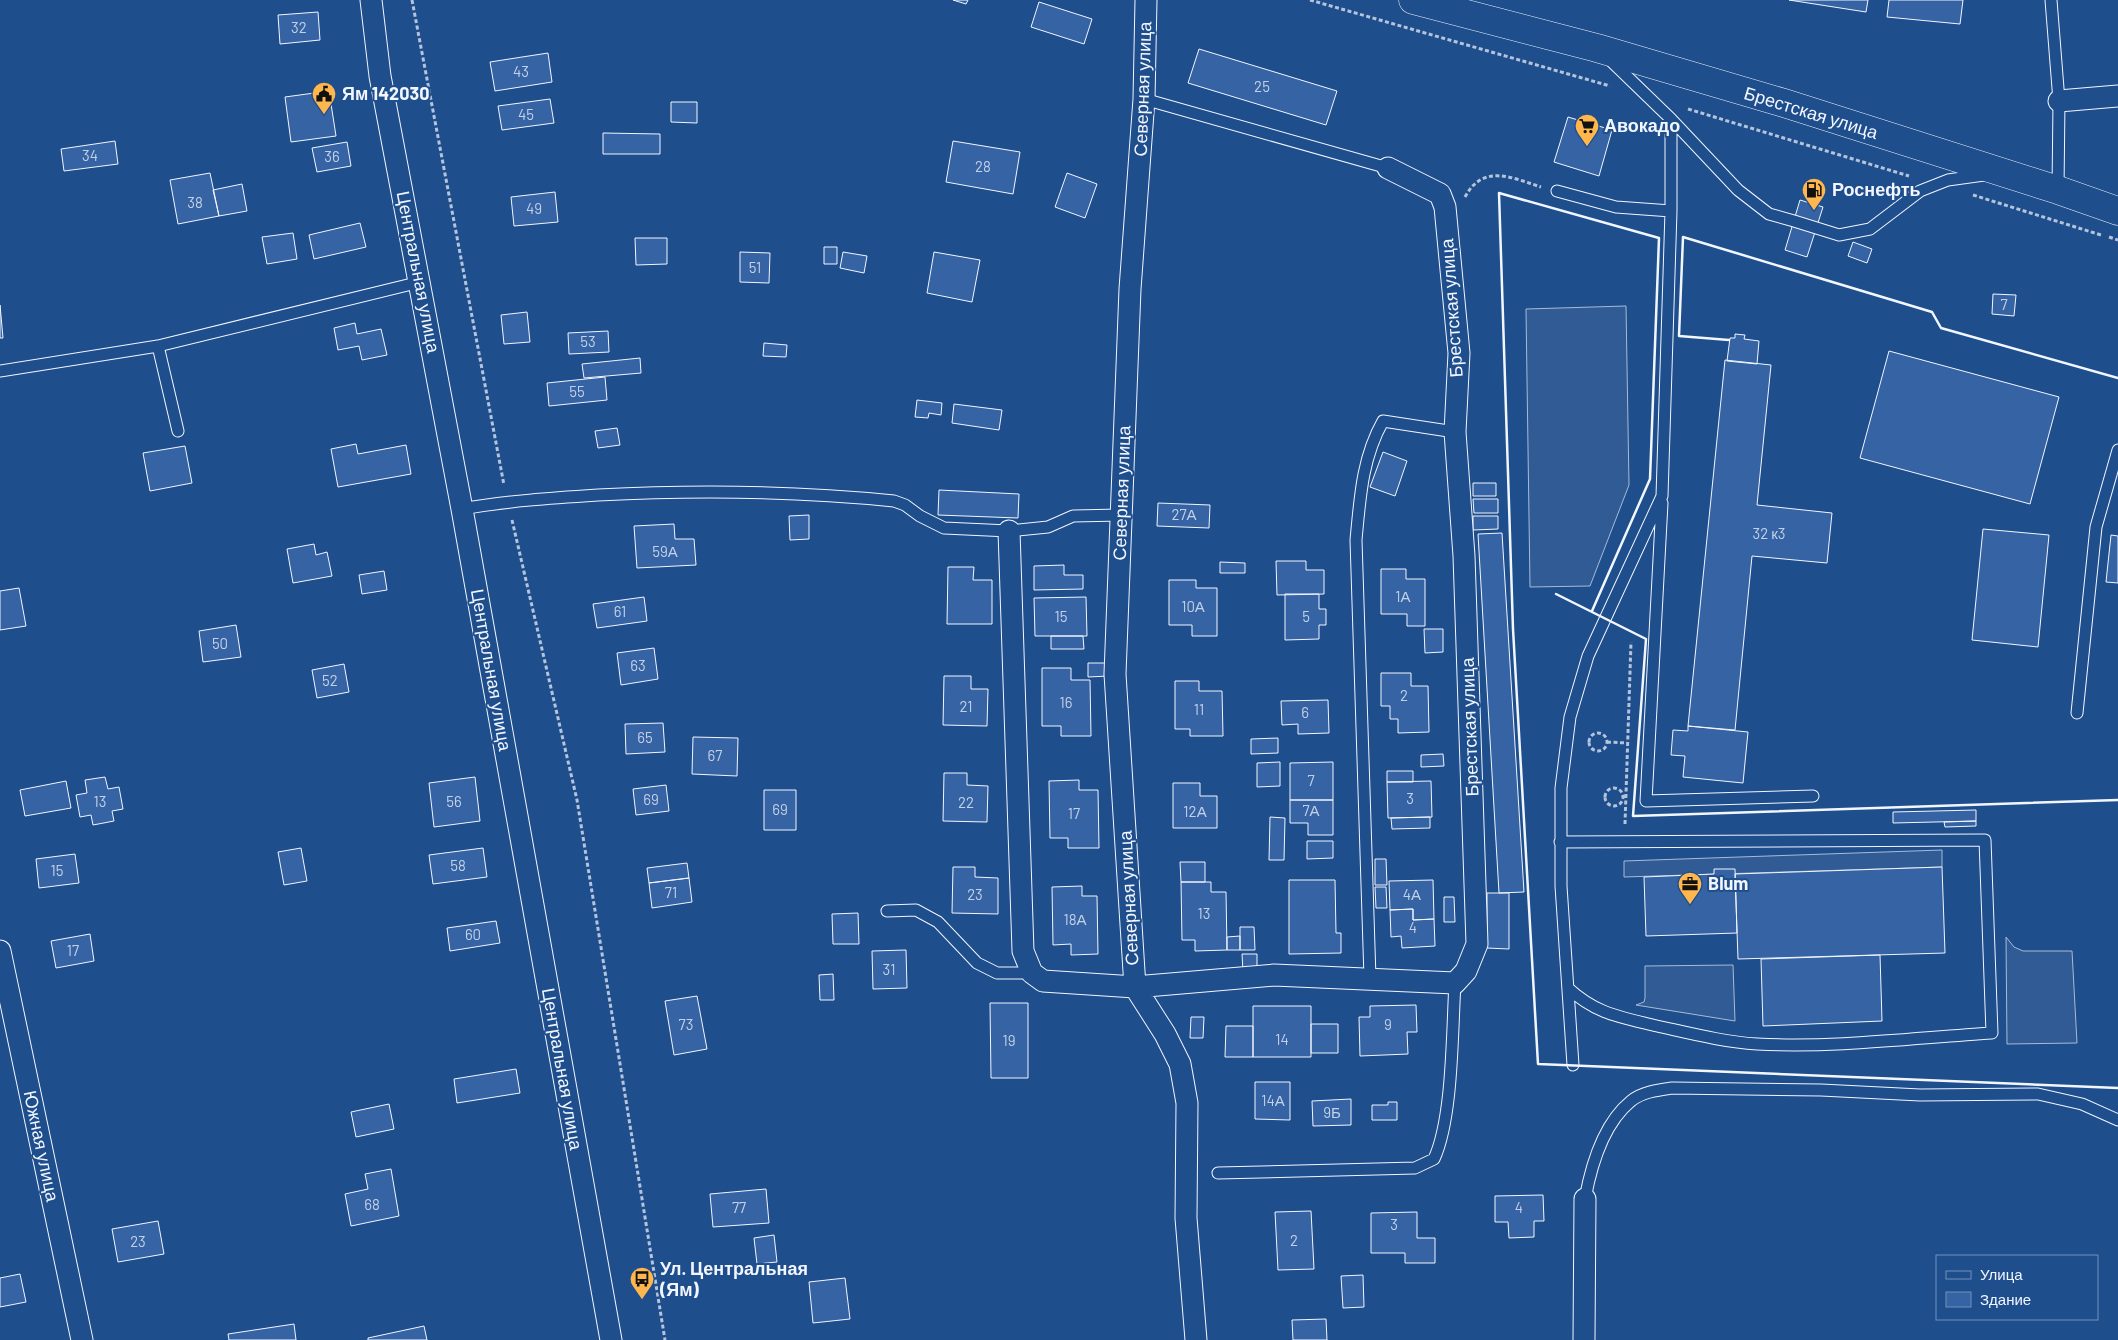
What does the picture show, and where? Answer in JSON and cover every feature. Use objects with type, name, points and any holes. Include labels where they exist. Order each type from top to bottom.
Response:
[{"type":"main road","name":"Брестская улица","points":[[1413,0],[1449,5],[1784,103],[2008,176],[2058,190],[2118,212]]},
{"type":"street","name":"Центральная улица","points":[[371,0],[380,76],[462,509],[610,1340]]},
{"type":"street","name":"Северная улица","points":[[1130,987],[1115,674],[1130,288],[1144,99],[1146,0]]},
{"type":"street","points":[[2059,101],[2118,96]]},
{"type":"street","name":"Брестская улица","points":[[1388,168],[1440,194],[1445,207],[1459,353],[1454,432],[1464,556],[1477,944],[1466,971],[1455,983]]},
{"type":"street","points":[[1009,530],[1023,950],[1032,973],[1043,981],[1130,987],[1274,975],[1455,983]]},
{"type":"street","name":"Южная улица","points":[[0,951],[82,1340]]},
{"type":"street","points":[[1130,987],[1165,1034],[1180,1064],[1188,1102],[1186,1218],[1196,1340]]},
{"type":"street","points":[[1584,1340],[1585,1199]]},
{"type":"lane","points":[[2051,0],[2059,101],[2058,190]]},
{"type":"lane","points":[[1597,48],[1671,119],[1738,190],[1769,214],[1838,235],[1870,229],[1920,191],[1937,184],[1977,175],[2008,176]]},
{"type":"lane","points":[[1144,99],[1388,168]]},
{"type":"lane","points":[[1671,119],[1671,211],[1662,496],[1646,800],[1813,796]]},
{"type":"lane","points":[[1557,191],[1616,207],[1671,211]]},
{"type":"lane","points":[[0,371],[158,346],[420,282]]},
{"type":"lane","points":[[158,346],[178,431]]},
{"type":"lane","points":[[1370,978],[1356,540],[1361,484],[1371,442],[1383,421],[1454,432]]},
{"type":"lane","points":[[2078,713],[2096,527],[2118,450]]},
{"type":"lane","points":[[462,509],[507,501],[636,493],[753,492],[860,497],[899,502],[920,516],[944,528],[1009,530],[1048,527],[1073,516],[1121,515]]},
{"type":"lane","points":[[1573,1065],[1560,842],[1564,753],[1570,717],[1588,656],[1604,616],[1662,496]]},
{"type":"lane","points":[[1560,842],[1985,840],[1992,1033],[1841,1042],[1758,1044],[1734,1042],[1610,1015],[1584,1003],[1568,988]]},
{"type":"lane","points":[[887,911],[916,910],[938,922],[977,964],[997,973],[1032,973]]},
{"type":"lane","points":[[1218,1173],[1415,1168],[1434,1159],[1441,1144],[1444,1127],[1455,983]]},
{"type":"lane","points":[[1585,1199],[1589,1177],[1600,1148],[1617,1116],[1632,1100],[1651,1091],[1672,1088],[1820,1090],[1920,1095],[2038,1094],[2082,1104],[2118,1120]]},
{"type":"path","points":[[412,0],[507,501],[577,800],[665,1340]]},
{"type":"path","points":[[1310,0],[1612,87]]},
{"type":"path","points":[[1650,98],[2118,240]]},
{"type":"path","points":[[1464,204],[1470,189],[1490,175],[1504,175],[1557,191]]},
{"type":"path","points":[[1625,843],[1624,797],[1631,642]]},
{"type":"path","points":[[1598,733],[1604,736],[1607,742],[1604,749],[1598,751],[1591,748],[1588,741],[1592,735],[1598,733]]},
{"type":"path","points":[[1607,742],[1627,742]]},
{"type":"path","points":[[1614,788],[1620,791],[1624,797],[1620,803],[1614,806],[1608,803],[1605,796],[1608,790],[1614,788]]},
{"type":"shaded area","points":[[1626,306],[1629,485],[1590,586],[1530,587],[1526,309]]},
{"type":"shaded area","points":[[1942,850],[1942,867],[1624,877],[1624,861]]},
{"type":"shaded area","points":[[2006,937],[2014,947],[2023,951],[2072,951],[2077,1043],[2007,1044]]},
{"type":"shaded area","points":[[1733,965],[1735,1021],[1636,1005],[1644,1002],[1645,998],[1645,966]]},
{"type":"building","points":[[953,0],[968,0],[966,4]]},
{"type":"building","points":[[1789,0],[1868,0],[1866,12]]},
{"type":"building","points":[[1889,0],[1963,0],[1960,24],[1887,17]]},
{"type":"building","points":[[1039,2],[1092,19],[1084,44],[1031,27]]},
{"type":"building","points":[[318,12],[320,40],[280,44],[278,15]]},
{"type":"building","points":[[1199,49],[1337,91],[1326,125],[1188,83]]},
{"type":"building","points":[[548,53],[552,82],[495,91],[490,62]]},
{"type":"building","points":[[329,91],[336,136],[291,142],[285,97]]},
{"type":"building","points":[[550,99],[554,123],[502,130],[498,106]]},
{"type":"building","points":[[671,102],[697,102],[697,123],[671,122]]},
{"type":"building","points":[[1568,117],[1612,130],[1599,176],[1554,162]]},
{"type":"building","points":[[603,133],[660,134],[660,154],[603,154]]},
{"type":"building","points":[[115,141],[118,164],[64,171],[61,149]]},
{"type":"building","points":[[953,141],[1020,152],[1013,194],[946,182]]},
{"type":"building","points":[[347,142],[351,166],[317,172],[312,148]]},
{"type":"building","points":[[210,173],[219,216],[178,224],[170,180]]},
{"type":"building","points":[[1067,173],[1097,184],[1085,218],[1055,207]]},
{"type":"building","points":[[242,184],[247,211],[219,216],[213,190]]},
{"type":"building","points":[[555,192],[558,222],[514,226],[511,197]]},
{"type":"building","points":[[1800,200],[1823,207],[1807,257],[1785,250]]},
{"type":"building","points":[[360,223],[366,247],[314,259],[309,235]]},
{"type":"building","points":[[293,233],[297,259],[267,264],[262,237]]},
{"type":"building","points":[[635,238],[667,238],[667,264],[636,265]]},
{"type":"building","points":[[1853,242],[1872,249],[1867,263],[1848,256]]},
{"type":"building","points":[[824,247],[837,247],[837,264],[824,264]]},
{"type":"building","points":[[740,252],[770,253],[769,283],[740,282]]},
{"type":"building","points":[[843,252],[867,256],[864,273],[840,268]]},
{"type":"building","points":[[934,252],[980,260],[972,302],[927,293]]},
{"type":"building","points":[[1993,294],[2016,295],[2014,316],[1992,314]]},
{"type":"building","points":[[0,305],[3,338],[0,338]]},
{"type":"building","points":[[527,312],[530,342],[504,344],[501,315]]},
{"type":"building","points":[[355,323],[357,334],[381,329],[387,355],[362,360],[359,346],[338,350],[334,328]]},
{"type":"building","points":[[608,331],[609,352],[569,354],[568,333]]},
{"type":"building","points":[[1735,334],[1745,335],[1744,339],[1759,341],[1757,364],[1727,361],[1730,338],[1735,338]]},
{"type":"building","points":[[764,343],[787,345],[786,357],[763,356]]},
{"type":"building","points":[[1889,351],[2059,397],[2030,504],[1860,458]]},
{"type":"building","points":[[640,358],[641,373],[584,378],[582,364]]},
{"type":"building","points":[[1725,360],[1771,365],[1757,505],[1832,513],[1827,563],[1752,556],[1735,730],[1688,726]]},
{"type":"building","points":[[605,377],[607,400],[549,406],[547,383]]},
{"type":"building","points":[[917,400],[942,403],[941,415],[929,413],[928,418],[915,417]]},
{"type":"building","points":[[954,404],[1002,410],[999,430],[952,423]]},
{"type":"building","points":[[617,428],[620,445],[598,448],[595,431]]},
{"type":"building","points":[[356,444],[358,454],[406,445],[411,474],[338,487],[331,449]]},
{"type":"building","points":[[185,446],[192,483],[150,491],[143,453]]},
{"type":"building","points":[[1383,452],[1407,461],[1395,496],[1370,487]]},
{"type":"building","points":[[1473,483],[1496,483],[1496,496],[1473,496]]},
{"type":"building","points":[[939,490],[1019,494],[1018,518],[938,515]]},
{"type":"building","points":[[1473,499],[1498,499],[1498,513],[1474,513]]},
{"type":"building","points":[[1158,503],[1210,505],[1209,528],[1157,526]]},
{"type":"building","points":[[809,515],[809,539],[790,540],[789,516]]},
{"type":"building","points":[[1473,516],[1498,516],[1498,529],[1473,530]]},
{"type":"building","points":[[674,524],[675,539],[694,539],[696,565],[637,568],[634,526]]},
{"type":"building","points":[[1983,529],[2049,535],[2038,647],[1972,640]]},
{"type":"building","points":[[1502,533],[1524,892],[1499,893],[1478,534]]},
{"type":"building","points":[[2111,535],[2118,536],[2118,583],[2106,582]]},
{"type":"building","points":[[314,544],[316,555],[327,552],[332,576],[293,583],[287,549]]},
{"type":"building","points":[[1276,561],[1306,561],[1306,570],[1324,570],[1324,594],[1277,595]]},
{"type":"building","points":[[1220,562],[1245,563],[1245,573],[1220,573]]},
{"type":"building","points":[[1064,565],[1064,575],[1083,575],[1083,589],[1034,590],[1034,566]]},
{"type":"building","points":[[948,567],[974,567],[973,580],[992,580],[992,624],[947,624]]},
{"type":"building","points":[[1381,569],[1406,569],[1406,579],[1425,579],[1425,626],[1407,626],[1407,614],[1381,614]]},
{"type":"building","points":[[384,571],[387,590],[362,594],[359,575]]},
{"type":"building","points":[[1169,580],[1196,580],[1196,588],[1217,588],[1217,636],[1192,636],[1192,625],[1169,625]]},
{"type":"building","points":[[19,588],[26,626],[0,630],[0,591]]},
{"type":"building","points":[[1285,594],[1319,594],[1319,609],[1326,609],[1326,625],[1319,625],[1319,639],[1285,640]]},
{"type":"building","points":[[644,597],[647,621],[597,628],[593,604]]},
{"type":"building","points":[[1086,597],[1087,636],[1035,636],[1034,598]]},
{"type":"building","points":[[236,625],[241,657],[203,662],[199,631]]},
{"type":"building","points":[[1424,629],[1443,629],[1443,652],[1425,653]]},
{"type":"building","points":[[1051,636],[1083,636],[1084,649],[1051,649]]},
{"type":"building","points":[[654,648],[658,679],[621,685],[617,653]]},
{"type":"building","points":[[1088,663],[1109,663],[1109,676],[1088,677]]},
{"type":"building","points":[[344,664],[349,692],[317,698],[312,670]]},
{"type":"building","points":[[1042,668],[1071,668],[1071,680],[1090,680],[1091,736],[1061,736],[1061,726],[1042,726]]},
{"type":"building","points":[[1381,673],[1411,673],[1411,686],[1428,686],[1429,732],[1398,733],[1398,719],[1390,719],[1390,706],[1381,706]]},
{"type":"building","points":[[944,676],[971,676],[971,689],[988,689],[987,726],[943,725]]},
{"type":"building","points":[[1175,681],[1199,681],[1199,691],[1222,691],[1223,736],[1190,736],[1190,729],[1175,729]]},
{"type":"building","points":[[1328,700],[1329,733],[1298,734],[1298,724],[1282,725],[1281,701]]},
{"type":"building","points":[[663,723],[665,752],[626,754],[625,724]]},
{"type":"building","points":[[1688,726],[1748,732],[1743,783],[1683,777],[1685,756],[1671,755],[1673,730],[1688,731]]},
{"type":"building","points":[[693,737],[738,738],[737,776],[692,774]]},
{"type":"building","points":[[1278,738],[1278,753],[1251,754],[1251,739]]},
{"type":"building","points":[[1443,754],[1444,766],[1421,767],[1421,755]]},
{"type":"building","points":[[1280,762],[1280,786],[1257,787],[1257,763]]},
{"type":"building","points":[[1333,762],[1333,800],[1290,800],[1290,763]]},
{"type":"building","points":[[1387,771],[1413,771],[1413,782],[1387,782]]},
{"type":"building","points":[[944,773],[967,773],[967,785],[988,786],[987,822],[943,821]]},
{"type":"building","points":[[105,777],[108,789],[119,787],[123,809],[112,811],[114,821],[93,825],[91,815],[80,817],[76,795],[87,793],[85,780]]},
{"type":"building","points":[[475,777],[480,821],[434,827],[429,783]]},
{"type":"building","points":[[1079,780],[1079,790],[1098,790],[1099,848],[1068,848],[1068,838],[1050,838],[1049,781]]},
{"type":"building","points":[[66,781],[71,808],[25,816],[20,790]]},
{"type":"building","points":[[1431,781],[1432,817],[1388,818],[1387,782]]},
{"type":"building","points":[[1173,783],[1200,783],[1200,796],[1217,796],[1217,828],[1173,828]]},
{"type":"building","points":[[666,785],[669,811],[636,815],[633,789]]},
{"type":"building","points":[[764,790],[796,790],[796,830],[764,830]]},
{"type":"building","points":[[1290,800],[1333,800],[1333,835],[1308,835],[1308,823],[1290,823]]},
{"type":"building","points":[[1976,810],[1976,821],[1893,823],[1893,812]]},
{"type":"building","points":[[1270,817],[1285,818],[1284,860],[1269,860]]},
{"type":"building","points":[[1430,817],[1430,828],[1392,829],[1391,818]]},
{"type":"building","points":[[1976,821],[1976,826],[1945,827],[1944,822]]},
{"type":"building","points":[[1307,841],[1333,841],[1333,858],[1307,859]]},
{"type":"building","points":[[301,848],[307,881],[284,885],[278,852]]},
{"type":"building","points":[[483,848],[487,877],[433,884],[429,855]]},
{"type":"building","points":[[75,854],[79,883],[39,888],[36,859]]},
{"type":"building","points":[[1375,859],[1386,859],[1387,885],[1375,885]]},
{"type":"building","points":[[1180,862],[1205,862],[1205,882],[1181,882]]},
{"type":"building","points":[[687,863],[689,878],[649,883],[647,868]]},
{"type":"building","points":[[953,867],[975,867],[975,877],[998,878],[998,914],[952,913]]},
{"type":"building","points":[[1942,867],[1945,953],[1738,959],[1735,874]]},
{"type":"building","name":"Blum","points":[[1714,869],[1735,869],[1737,933],[1646,936],[1644,877],[1714,874]]},
{"type":"building","points":[[689,878],[692,902],[652,908],[649,883]]},
{"type":"building","points":[[1289,880],[1335,880],[1336,933],[1341,933],[1341,953],[1289,954]]},
{"type":"building","points":[[1433,880],[1434,919],[1413,920],[1413,909],[1390,910],[1389,881]]},
{"type":"building","points":[[1181,882],[1211,882],[1211,892],[1226,892],[1227,950],[1195,951],[1195,940],[1182,940]]},
{"type":"building","points":[[1082,886],[1082,896],[1097,896],[1098,954],[1071,955],[1071,944],[1053,945],[1052,887]]},
{"type":"building","points":[[1375,887],[1386,887],[1387,908],[1376,908]]},
{"type":"building","points":[[1487,893],[1509,893],[1509,949],[1487,948]]},
{"type":"building","points":[[1444,897],[1454,897],[1455,922],[1444,922]]},
{"type":"building","points":[[1413,909],[1413,920],[1434,919],[1435,946],[1402,948],[1401,936],[1391,937],[1390,910]]},
{"type":"building","points":[[858,913],[859,944],[833,944],[832,914]]},
{"type":"building","points":[[496,921],[500,943],[450,951],[447,928]]},
{"type":"building","points":[[1240,927],[1254,927],[1255,950],[1240,950]]},
{"type":"building","points":[[90,934],[94,961],[56,968],[51,941]]},
{"type":"building","points":[[1240,936],[1240,950],[1227,950],[1227,937]]},
{"type":"building","points":[[906,950],[907,988],[873,989],[872,951]]},
{"type":"building","points":[[1242,954],[1257,954],[1257,972],[1243,972]]},
{"type":"building","points":[[1880,955],[1882,1021],[1763,1026],[1761,959]]},
{"type":"building","points":[[833,974],[834,1000],[820,1000],[819,975]]},
{"type":"building","points":[[697,996],[707,1049],[674,1055],[665,1001]]},
{"type":"building","points":[[990,1003],[1028,1003],[1028,1078],[991,1078]]},
{"type":"building","points":[[1416,1005],[1417,1032],[1407,1032],[1408,1054],[1360,1056],[1359,1017],[1370,1017],[1370,1006]]},
{"type":"building","points":[[1253,1006],[1311,1006],[1311,1057],[1253,1057]]},
{"type":"building","points":[[1191,1017],[1204,1017],[1203,1038],[1190,1038]]},
{"type":"building","points":[[1311,1024],[1338,1024],[1338,1053],[1311,1053]]},
{"type":"building","points":[[1226,1026],[1253,1026],[1253,1057],[1225,1057]]},
{"type":"building","points":[[516,1069],[520,1093],[457,1103],[454,1079]]},
{"type":"building","points":[[1255,1082],[1290,1082],[1290,1120],[1255,1119]]},
{"type":"building","points":[[1351,1099],[1351,1125],[1313,1126],[1312,1101]]},
{"type":"building","points":[[1388,1102],[1397,1102],[1397,1120],[1372,1120],[1372,1105],[1388,1105]]},
{"type":"building","points":[[389,1104],[394,1129],[356,1137],[351,1112]]},
{"type":"building","points":[[391,1169],[399,1216],[351,1226],[345,1194],[368,1189],[365,1174]]},
{"type":"building","points":[[766,1189],[769,1223],[713,1227],[710,1194]]},
{"type":"building","points":[[1543,1195],[1544,1221],[1534,1221],[1534,1237],[1509,1238],[1508,1222],[1495,1222],[1495,1196]]},
{"type":"building","points":[[1311,1211],[1314,1269],[1278,1270],[1275,1212]]},
{"type":"building","points":[[1417,1212],[1417,1238],[1435,1238],[1435,1263],[1405,1263],[1405,1253],[1371,1253],[1371,1213]]},
{"type":"building","points":[[158,1221],[164,1254],[118,1262],[112,1229]]},
{"type":"building","points":[[774,1235],[777,1262],[757,1264],[754,1238]]},
{"type":"building","points":[[20,1274],[26,1302],[0,1307],[0,1278]]},
{"type":"building","points":[[1363,1275],[1364,1307],[1343,1308],[1341,1276]]},
{"type":"building","points":[[845,1278],[850,1319],[813,1323],[809,1282]]},
{"type":"building","points":[[1326,1319],[1327,1340],[1293,1340],[1292,1320]]},
{"type":"building","points":[[294,1324],[296,1340],[229,1340],[228,1334]]},
{"type":"building","points":[[424,1326],[427,1340],[368,1340],[368,1338]]},
{"type":"wall","points":[[1592,611],[1650,479],[1659,238],[1499,193],[1513,629],[1538,1064],[2118,1088]]},
{"type":"wall","points":[[1729,340],[1679,336],[1683,237],[1932,312],[1941,328],[2118,378]]},
{"type":"wall","points":[[1556,594],[1646,639],[1633,816],[2118,800]]},
{"type":"place","name":"Ям 142030","points":[[324,115]]},
{"type":"place","name":"Авокадо","points":[[1587,147]]},
{"type":"place","name":"Роснефть","points":[[1814,211]]},
{"type":"place","name":"Blum","points":[[1690,905]]},
{"type":"place","name":"Ул. Центральная (Ям)","points":[[642,1300]]}]
